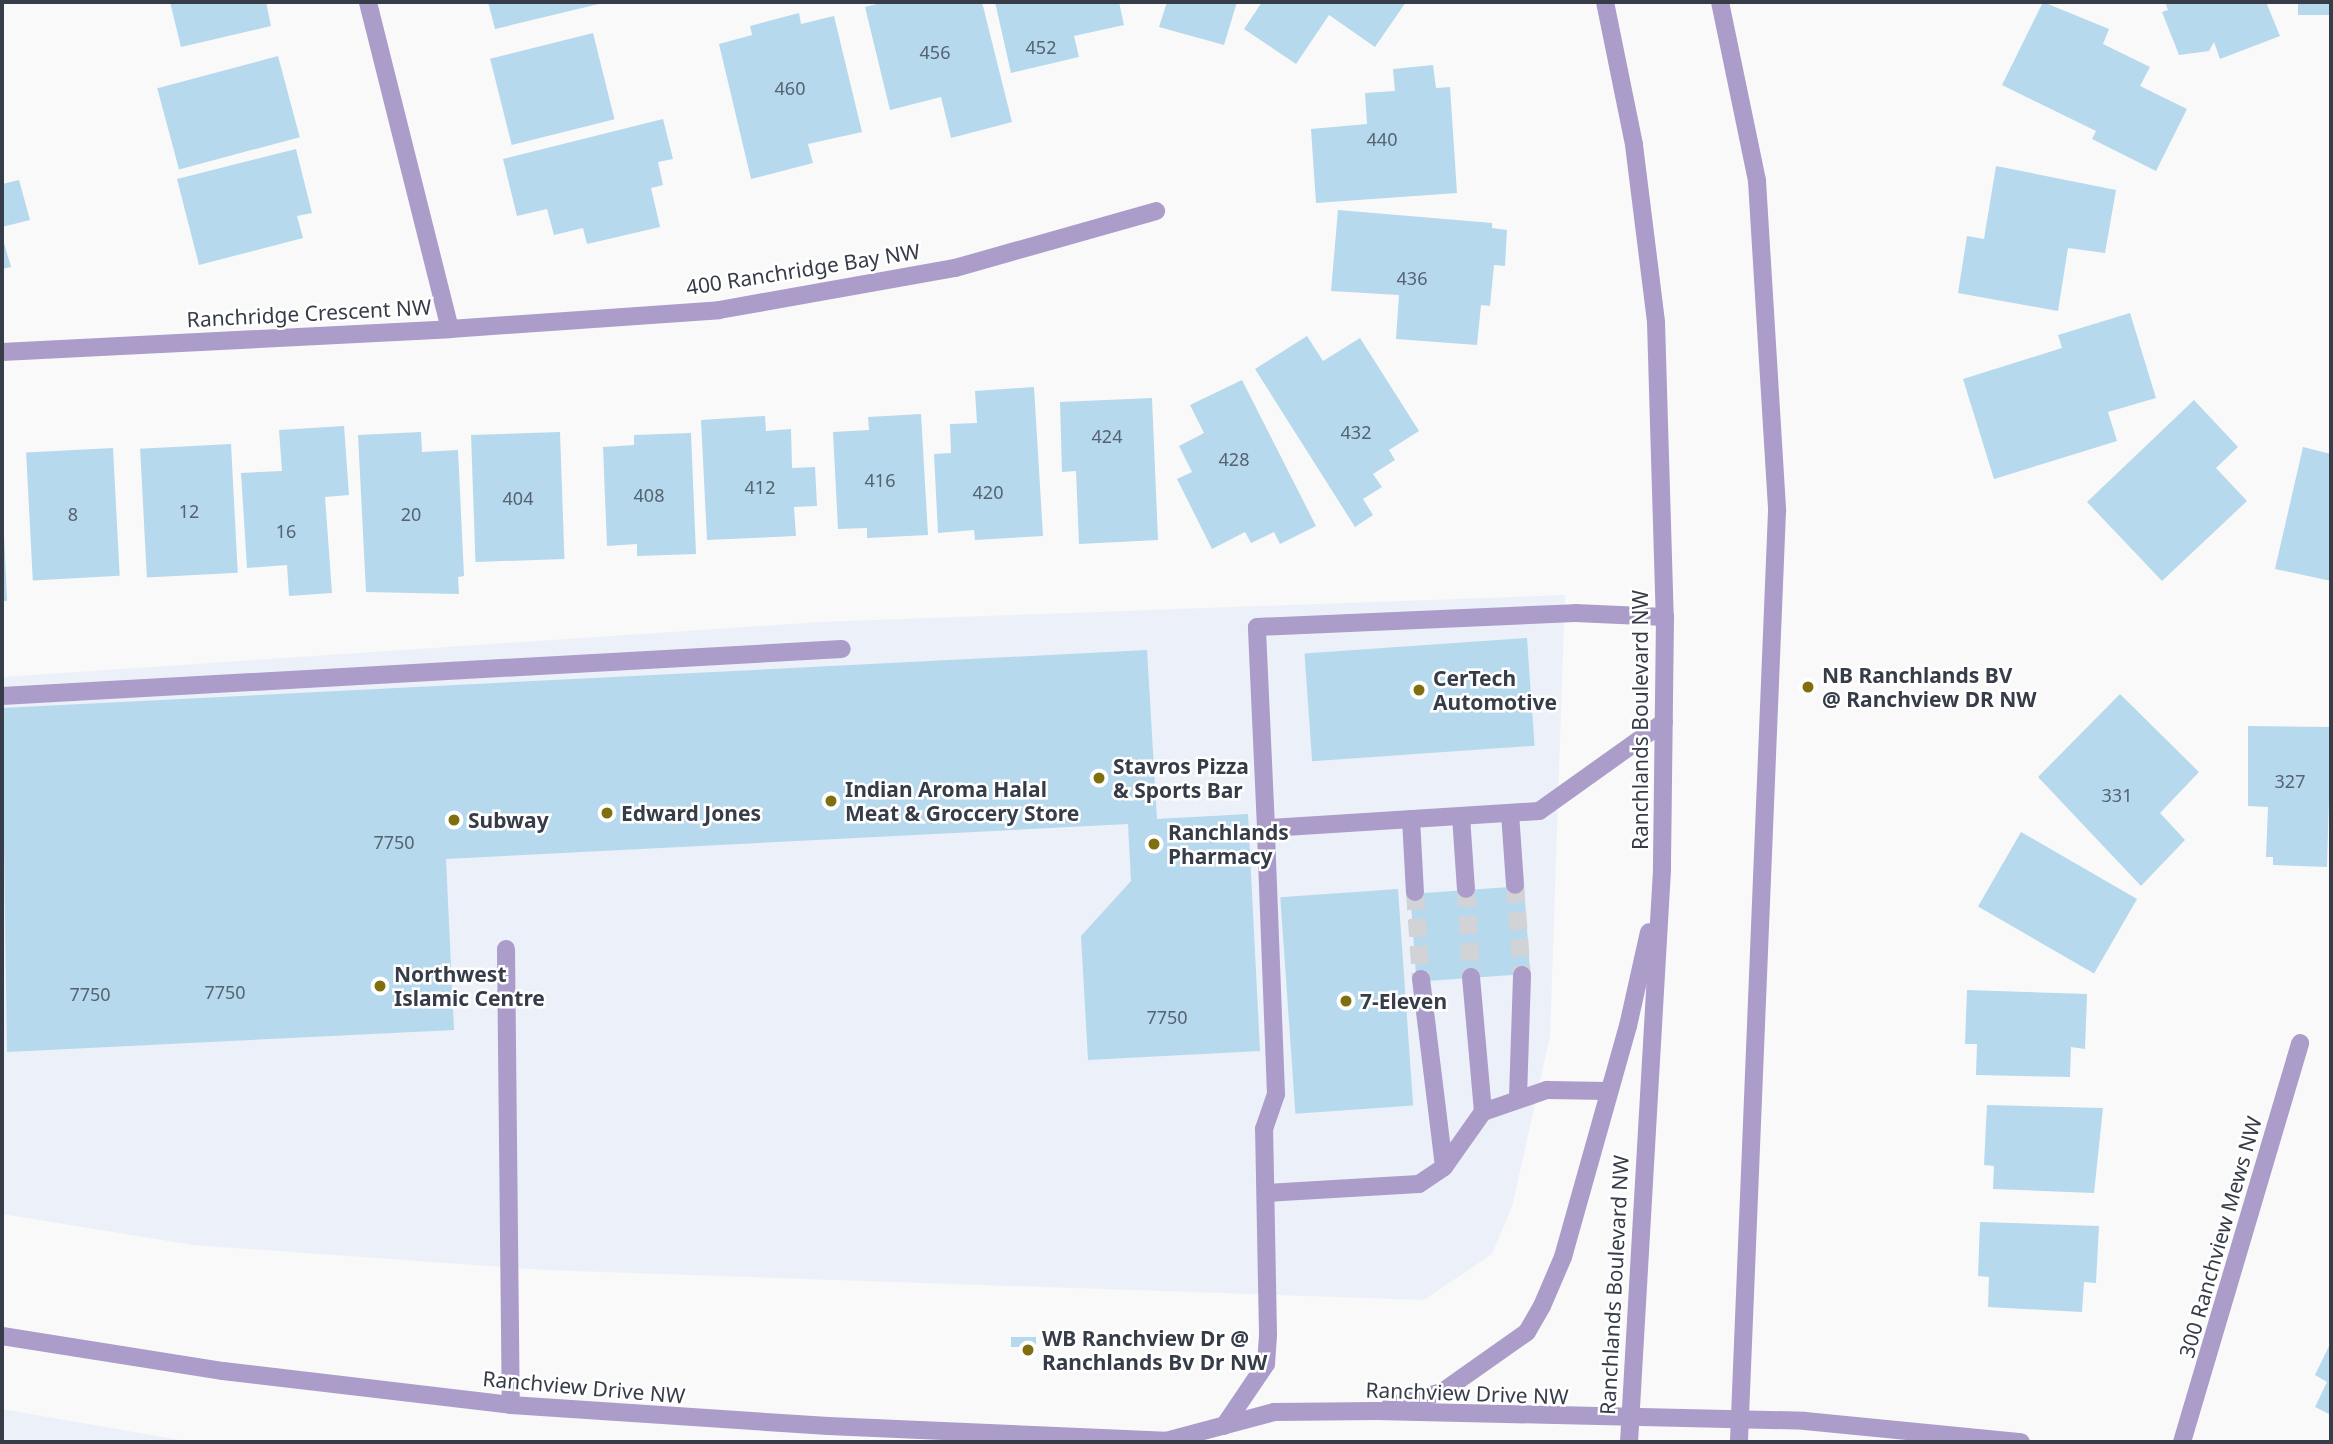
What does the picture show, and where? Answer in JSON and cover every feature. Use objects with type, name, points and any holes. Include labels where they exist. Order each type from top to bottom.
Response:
[{"type":"street","name":"Ranchridge Crescent NW","points":[[2,352],[450,329],[368,2]]},
{"type":"street","name":"Ranchlands Boulevard NW","points":[[1605,2],[1634,145],[1656,322],[1665,617],[1662,870],[1629,1442]]},
{"type":"street","points":[[1720,2],[1757,181],[1777,511],[1739,1442]]},
{"type":"street","name":"400 Ranchridge Bay NW","points":[[450,329],[719,310],[955,268],[1156,211]]},
{"type":"street","points":[[1224,1426],[1266,1364],[1267,1193],[1264,1129],[1276,1094],[1257,627],[1575,613],[1665,617]]},
{"type":"street","points":[[2,696],[842,649]]},
{"type":"street","points":[[1266,828],[1539,811],[1664,722]]},
{"type":"street","points":[[1510,813],[1515,885]]},
{"type":"street","points":[[1461,816],[1466,889]]},
{"type":"street","points":[[1411,819],[1415,892]]},
{"type":"street","points":[[1376,1411],[1442,1392],[1527,1332],[1563,1257],[1608,1091],[1662,870]]},
{"type":"street","points":[[506,949],[511,1405]]},
{"type":"street","points":[[1518,1097],[1522,975]]},
{"type":"street","points":[[1471,977],[1483,1112]]},
{"type":"street","points":[[1421,979],[1444,1167]]},
{"type":"street","name":"300 Ranchview Mews NW","points":[[2182,1442],[2300,1043]]},
{"type":"street","points":[[1267,1193],[1394,1188],[1419,1184],[1444,1167],[1483,1112],[1518,1097],[1608,1091]]},
{"type":"street","name":"Ranchview Drive NW","points":[[2,1336],[223,1371],[511,1405],[899,1436],[1167,1442],[1274,1412],[1376,1411],[1630,1420],[1741,1419],[1963,1432],[2021,1442]]},
{"type":"shaded area","points":[[1565,595],[1550,1036],[1512,1207],[1492,1254],[1424,1300],[545,1270],[193,1245],[2,1214],[2,677],[820,622]]},
{"type":"shaded area","points":[[2,1409],[191,1442],[2,1442]]},
{"type":"building","points":[[170,2],[266,2],[271,26],[181,47]]},
{"type":"building","points":[[488,2],[603,2],[603,3],[495,29]]},
{"type":"building","points":[[885,2],[982,2],[1012,122],[951,138],[941,97],[890,110],[865,7]]},
{"type":"building","points":[[995,2],[1119,2],[1124,25],[1074,36],[1079,57],[1011,73]]},
{"type":"building","points":[[1167,2],[1237,2],[1224,45],[1159,27]]},
{"type":"building","points":[[1262,2],[1406,2],[1375,47],[1329,15],[1296,64],[1244,29]]},
{"type":"building","points":[[2043,2],[2109,29],[2103,44],[2150,67],[2140,86],[2187,109],[2156,171],[2092,139],[2096,131],[2002,85]]},
{"type":"building","points":[[2165,2],[2266,2],[2280,36],[2220,59],[2214,42],[2209,51],[2179,55],[2162,12],[2168,10]]},
{"type":"building","points":[[2298,2],[2331,2],[2331,15],[2298,15]]},
{"type":"building","points":[[799,13],[801,24],[834,16],[862,132],[808,144],[813,163],[751,179],[719,44],[752,35],[750,26]]},
{"type":"building","points":[[593,33],[615,119],[512,145],[490,59]]},
{"type":"building","points":[[278,56],[300,137],[179,169],[157,88]]},
{"type":"building","points":[[1433,65],[1436,88],[1450,87],[1457,193],[1316,203],[1311,129],[1367,124],[1365,93],[1395,91],[1393,69]]},
{"type":"building","points":[[663,119],[673,159],[658,162],[663,185],[651,188],[660,227],[587,244],[583,228],[554,235],[547,209],[517,216],[503,159]]},
{"type":"building","points":[[296,149],[312,213],[297,216],[303,238],[199,265],[177,179]]},
{"type":"building","points":[[1996,166],[2116,190],[2105,253],[2068,248],[2058,311],[1958,293],[1967,236],[1984,239]]},
{"type":"building","points":[[19,180],[30,220],[2,227],[2,184]]},
{"type":"building","points":[[1338,210],[1492,223],[1492,228],[1507,230],[1505,266],[1494,265],[1490,306],[1481,305],[1477,345],[1396,339],[1399,295],[1331,291]]},
{"type":"building","points":[[2,236],[11,267],[2,269]]},
{"type":"building","points":[[2130,313],[2156,398],[2108,412],[2117,441],[1994,479],[1963,379],[2062,348],[2058,335]]},
{"type":"building","points":[[1307,336],[1323,361],[1360,338],[1419,431],[1389,450],[1395,460],[1373,474],[1382,487],[1363,499],[1373,515],[1355,527],[1255,369]]},
{"type":"building","points":[[1242,380],[1316,526],[1280,544],[1274,532],[1251,543],[1245,532],[1212,549],[1177,479],[1192,472],[1179,446],[1204,433],[1190,405]]},
{"type":"building","points":[[1034,387],[1043,536],[975,540],[974,530],[938,533],[934,454],[951,453],[950,424],[977,423],[975,391]]},
{"type":"building","points":[[1152,398],[1158,540],[1079,544],[1076,471],[1062,472],[1060,402]]},
{"type":"building","points":[[2194,400],[2238,447],[2216,468],[2247,501],[2162,581],[2087,502]]},
{"type":"building","points":[[921,414],[928,535],[867,538],[867,528],[838,529],[833,432],[869,430],[868,417]]},
{"type":"building","points":[[765,416],[766,431],[791,429],[792,468],[815,467],[817,506],[794,507],[796,536],[707,540],[701,420]]},
{"type":"building","points":[[344,426],[349,495],[325,497],[332,593],[289,596],[287,565],[247,568],[241,473],[282,471],[279,430]]},
{"type":"building","points":[[421,432],[422,452],[458,450],[464,576],[458,577],[459,594],[366,592],[358,435]]},
{"type":"building","points":[[560,432],[564,559],[475,562],[471,435]]},
{"type":"building","points":[[691,433],[696,554],[637,556],[637,544],[607,546],[603,447],[634,445],[634,435]]},
{"type":"building","points":[[231,444],[238,573],[147,578],[140,449]]},
{"type":"building","points":[[2303,447],[2331,454],[2331,581],[2275,569]]},
{"type":"building","points":[[113,448],[120,576],[33,580],[26,453]]},
{"type":"building","points":[[4,534],[7,601],[2,601]]},
{"type":"building","name":"CerTech Automotive","points":[[1527,638],[1535,746],[1312,761],[1305,654]]},
{"type":"building","points":[[1147,650],[1157,819],[1248,814],[1260,1051],[1088,1060],[1081,936],[1131,881],[1128,824],[446,859],[454,1030],[7,1052],[2,708]]},
{"type":"building","points":[[2120,694],[2199,772],[2160,813],[2185,840],[2141,886],[2038,777]]},
{"type":"building","points":[[2248,726],[2331,727],[2327,867],[2273,865],[2273,857],[2266,857],[2268,807],[2248,806]]},
{"type":"building","points":[[2021,832],[2137,899],[2094,973],[1978,906]]},
{"type":"building","points":[[1524,886],[1530,974],[1416,982],[1410,894]]},
{"type":"building","name":"7-Eleven","points":[[1398,889],[1413,1105],[1295,1114],[1280,897]]},
{"type":"building","points":[[1967,990],[2087,994],[2085,1049],[2071,1047],[2070,1077],[1976,1075],[1977,1044],[1965,1044]]},
{"type":"building","points":[[1987,1105],[2103,1108],[2094,1193],[1993,1189],[1994,1166],[1984,1165]]},
{"type":"building","points":[[1980,1222],[2099,1226],[2096,1283],[2084,1282],[2082,1312],[1988,1307],[1989,1277],[1978,1276]]},
{"type":"building","points":[[1011,1337],[1036,1337],[1036,1347],[1011,1347]]},
{"type":"building","points":[[2331,1342],[2331,1415],[2315,1407],[2327,1382],[2315,1375]]},
{"type":"tunnel","points":[[1515,885],[1522,975]]},
{"type":"tunnel","points":[[1466,889],[1471,977]]},
{"type":"tunnel","points":[[1415,892],[1421,979]]},
{"type":"place","name":"NB Ranchlands BV @ Ranchview DR NW","points":[[1808,687]]},
{"type":"place","name":"CerTech Automotive","points":[[1419,690]]},
{"type":"place","name":"Stavros Pizza & Sports Bar","points":[[1099,778]]},
{"type":"place","name":"Indian Aroma Halal Meat & Groccery Store","points":[[831,801]]},
{"type":"place","name":"Edward Jones","points":[[607,813]]},
{"type":"place","name":"Subway","points":[[454,820]]},
{"type":"place","name":"Ranchlands Pharmacy","points":[[1154,844]]},
{"type":"place","name":"Northwest Islamic Centre","points":[[380,986]]},
{"type":"place","name":"7-Eleven","points":[[1346,1001]]},
{"type":"place","name":"WB Ranchview Dr @ Ranchlands Bv Dr NW","points":[[1028,1350]]}]
